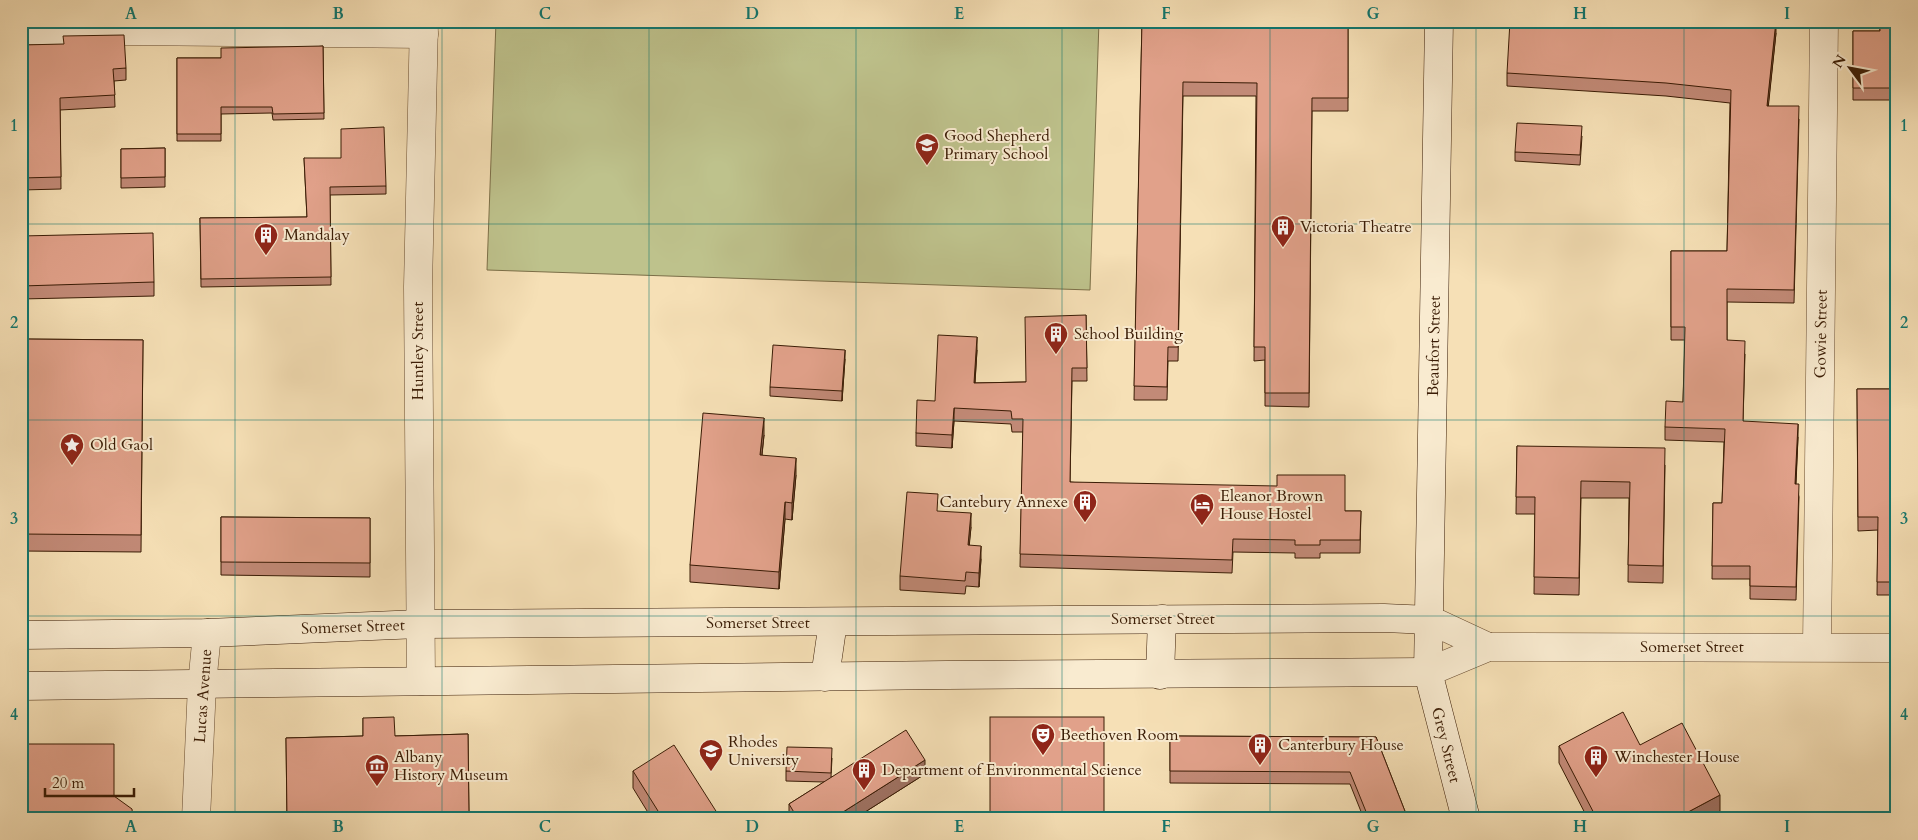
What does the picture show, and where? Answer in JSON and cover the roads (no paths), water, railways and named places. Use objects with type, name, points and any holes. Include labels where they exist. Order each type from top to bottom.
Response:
[{"type":"main road","name":"Beaufort Street","points":[[1428,672],[1439,21]]},
{"type":"main road","name":"Gowie Street","points":[[1818,647],[1824,21]]},
{"type":"main road","points":[[21,30],[424,28]]},
{"type":"main road","name":"Huntley Street","points":[[421,681],[419,624],[418,287],[424,28]]},
{"type":"main road","name":"Somerset Street","points":[[21,635],[207,633],[419,624],[1384,618],[1430,620],[1488,647]]},
{"type":"main road","points":[[1160,675],[1162,619]]},
{"type":"main road","points":[[825,677],[833,622]]},
{"type":"main road","name":"Lucas Avenue","points":[[196,819],[202,685],[207,633]]},
{"type":"main road","name":"Somerset Street","points":[[21,686],[1428,672],[1488,647],[1897,648]]},
{"type":"main road","name":"Grey Street","points":[[1428,672],[1466,819]]},
{"type":"place","name":"Good Shepherd Primary School","points":[[927,166]]},
{"type":"place","name":"Victoria Theatre","points":[[1283,248]]},
{"type":"place","name":"Mandalay","points":[[266,256]]},
{"type":"place","name":"School Building","points":[[1056,355]]},
{"type":"place","name":"Old Gaol","points":[[72,466]]},
{"type":"place","name":"Cantebury Annexe","points":[[1085,523]]},
{"type":"place","name":"Eleanor Brown House Hostel","points":[[1202,526]]},
{"type":"place","name":"Beethoven Room","points":[[1043,756]]},
{"type":"place","name":"Canterbury House","points":[[1260,766]]},
{"type":"place","name":"Rhodes University","points":[[711,772]]},
{"type":"place","name":"Winchester House","points":[[1596,778]]},
{"type":"place","name":"Albany History Museum","points":[[377,787]]},
{"type":"place","name":"Department of Environmental Science","points":[[864,791]]}]
